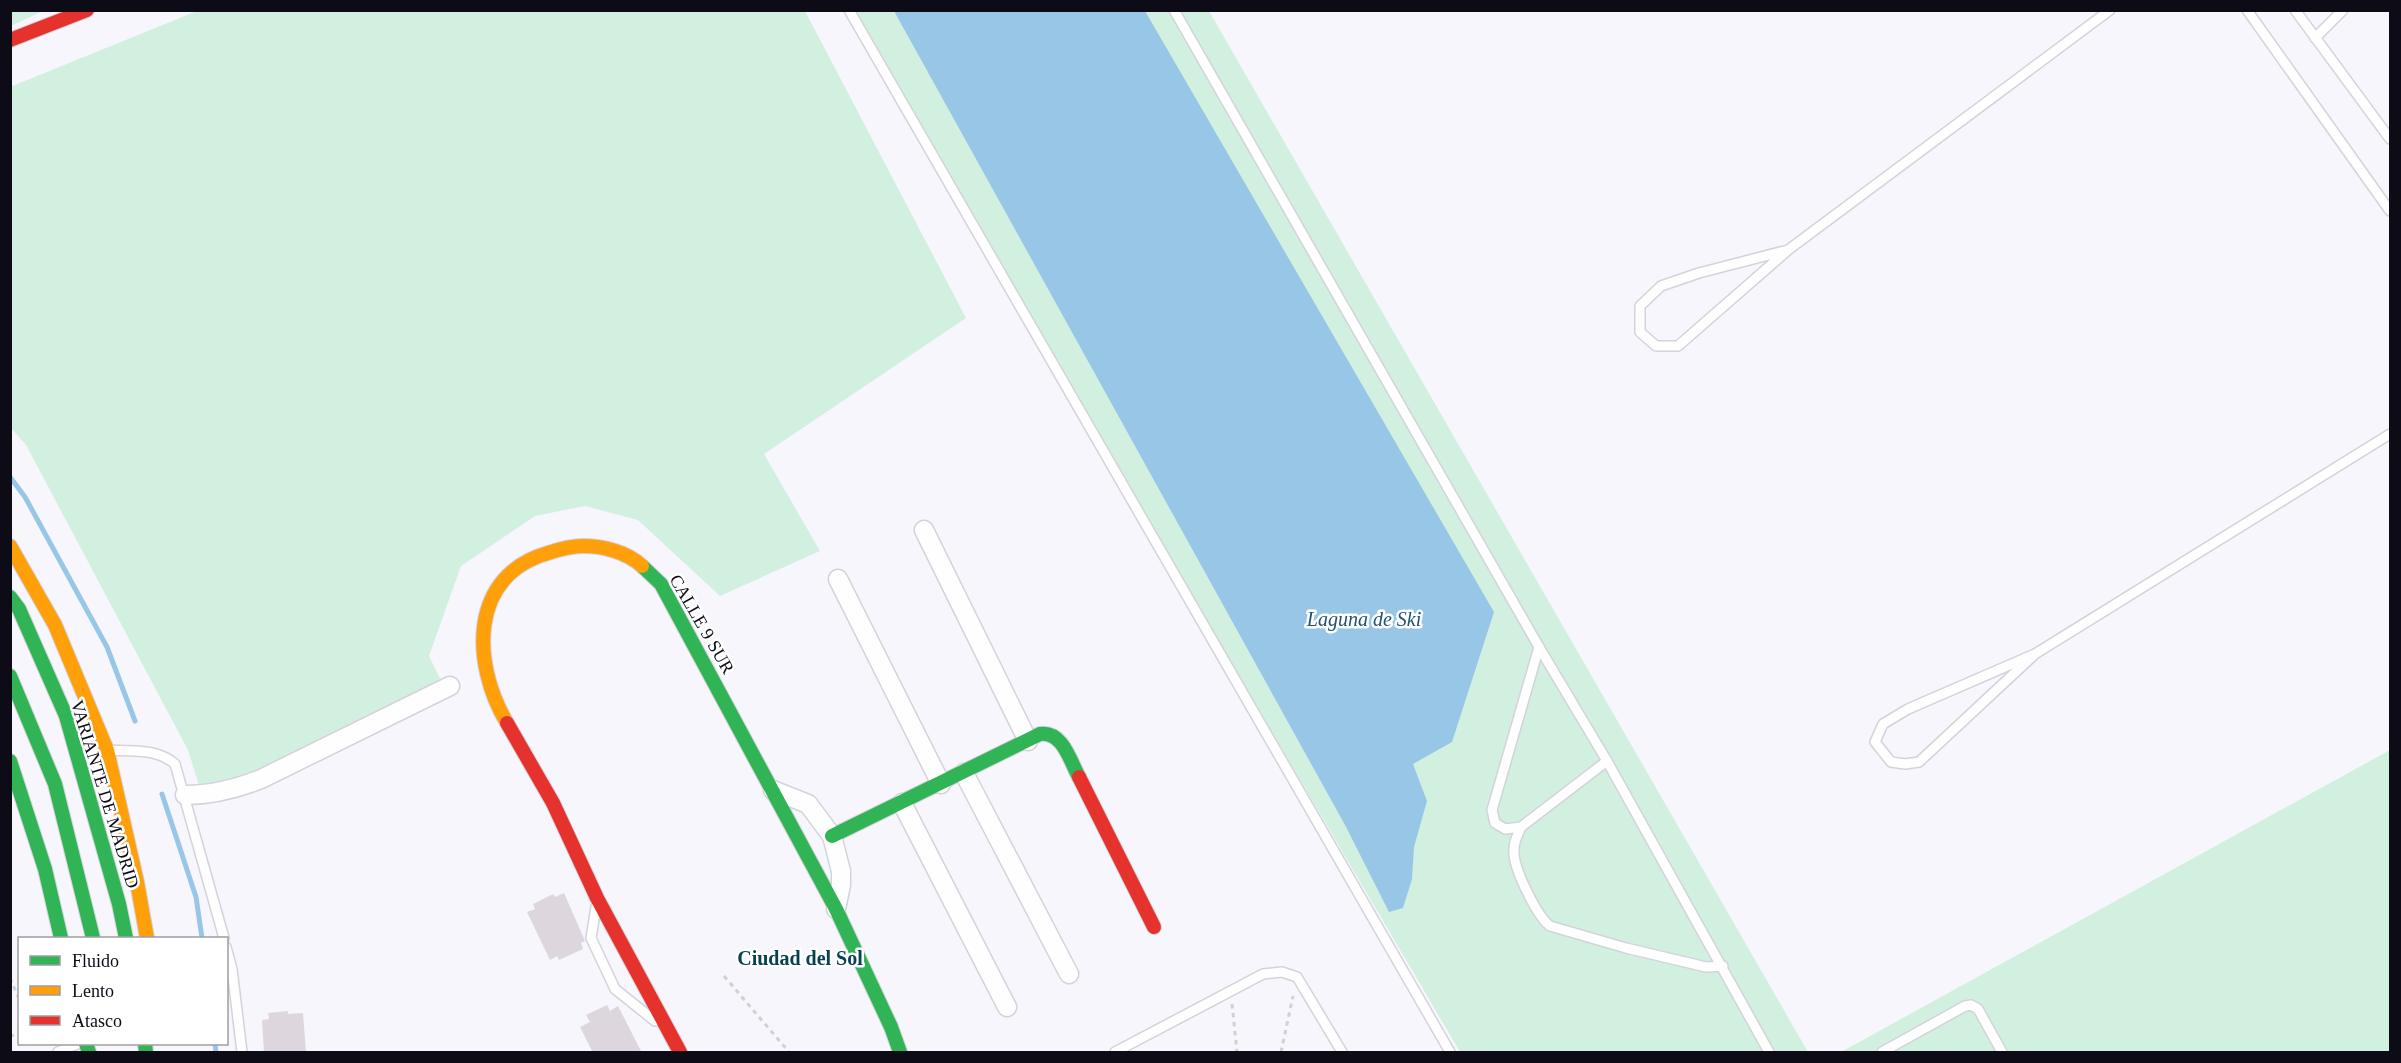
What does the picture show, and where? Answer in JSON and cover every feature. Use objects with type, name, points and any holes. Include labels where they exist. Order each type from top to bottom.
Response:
[{"type":"street","points":[[10,40],[87,10]]},
{"type":"street","points":[[10,47],[68,18]]},
{"type":"street","points":[[924,530],[1028,741]]},
{"type":"street","points":[[10,546],[55,625],[107,750],[137,882],[147,937]]},
{"type":"street","name":"CALLE 9 SUR","points":[[680,1053],[597,898],[553,803],[502,715],[485,672],[483,634],[489,602],[506,575],[532,556],[570,546],[603,546],[639,563],[661,584],[836,909],[891,1027],[900,1053]]},
{"type":"street","points":[[838,579],[940,784]]},
{"type":"street","name":"VARIANTE DE MADRID","points":[[10,597],[19,609],[66,716],[119,904],[126,937]]},
{"type":"street","points":[[10,676],[55,784],[93,937]]},
{"type":"street","points":[[185,795],[230,791],[261,779],[450,686]]},
{"type":"street","points":[[832,836],[1047,733],[1060,740],[1154,927]]},
{"type":"street","points":[[10,761],[45,869],[61,937]]},
{"type":"street","points":[[964,773],[1069,974]]},
{"type":"street","points":[[773,790],[808,804],[832,836],[841,871],[841,885],[836,909]]},
{"type":"street","points":[[902,803],[1007,1007]]},
{"type":"lane","points":[[849,10],[1450,1053]]},
{"type":"lane","points":[[1174,10],[1539,647],[1607,761],[1723,966],[1769,1053]]},
{"type":"lane","points":[[1788,250],[1699,273],[1662,286],[1640,306],[1640,332],[1656,346],[1678,346],[1788,250],[2110,10]]},
{"type":"lane","points":[[2247,10],[2391,211]]},
{"type":"lane","points":[[2295,10],[2391,139]]},
{"type":"lane","points":[[2315,38],[2343,10]]},
{"type":"lane","points":[[2035,654],[1919,762],[1905,764],[1891,762],[1875,742],[1883,724],[1908,709],[2035,654],[2391,434]]},
{"type":"lane","points":[[1539,647],[1492,810],[1495,823],[1505,829],[1521,826],[1607,761]]},
{"type":"lane","points":[[107,750],[153,751],[165,755],[175,764],[223,937]]},
{"type":"lane","points":[[1521,826],[1514,842],[1514,856],[1542,919],[1550,926],[1626,948],[1706,967],[1723,966]]},
{"type":"lane","points":[[597,898],[591,938],[615,989],[668,1032]]},
{"type":"lane","points":[[228,955],[232,969],[242,1053]]},
{"type":"lane","points":[[1115,1053],[1263,974],[1282,972],[1297,977],[1342,1053]]},
{"type":"lane","points":[[1882,1053],[1965,1006],[1971,1005],[1978,1009],[2002,1053]]},
{"type":"lane","points":[[58,1053],[75,1045]]},
{"type":"path","points":[[724,976],[789,1053]]},
{"type":"path","points":[[1281,1053],[1297,977]]},
{"type":"path","points":[[10,978],[18,996]]},
{"type":"path","points":[[1231,991],[1237,1053]]},
{"type":"green space","points":[[11,11],[43,11],[11,26]]},
{"type":"green space","points":[[197,11],[805,11],[966,318],[764,454],[820,551],[720,596],[638,520],[585,506],[535,516],[461,566],[429,656],[445,689],[202,795],[188,750],[26,445],[11,428],[10,87]]},
{"type":"green space","points":[[849,11],[1209,11],[1808,1052],[1460,1052]]},
{"type":"green space","points":[[2390,750],[2390,1052],[1841,1052]]},
{"type":"water","name":"Laguna de Ski","points":[[894,11],[1145,11],[1494,612],[1452,742],[1413,764],[1427,801],[1414,847],[1412,879],[1403,908],[1389,912],[1345,825]]},
{"type":"building","points":[[564,893],[585,941],[581,943],[583,949],[559,960],[557,956],[550,960],[527,912],[535,909],[533,904],[553,894],[555,897]]},
{"type":"building","points":[[607,1005],[610,1011],[618,1006],[642,1053],[593,1053],[580,1027],[590,1022],[586,1015]]},
{"type":"building","points":[[288,1011],[288,1014],[303,1013],[306,1053],[264,1053],[262,1020],[269,1019],[268,1013]]},
{"type":"waterway","points":[[10,477],[25,497],[107,647],[135,721]]},
{"type":"waterway","points":[[162,794],[196,897],[202,937]]},
{"type":"waterway","points":[[215,1045],[216,1052]]},
{"type":"traffic: fast","points":[[642,566],[661,584],[836,909],[891,1027],[900,1052]]},
{"type":"traffic: fast","points":[[10,597],[19,609],[66,716],[119,904],[126,937]]},
{"type":"traffic: fast","points":[[10,676],[55,784],[93,937]]},
{"type":"traffic: fast","points":[[832,836],[1040,734],[1048,734],[1060,742],[1079,777]]},
{"type":"traffic: fast","points":[[10,761],[45,869],[61,937]]},
{"type":"traffic: fast","points":[[86,1045],[89,1052]]},
{"type":"traffic: fast","points":[[145,1045],[146,1052]]},
{"type":"traffic: slow","points":[[10,546],[55,625],[107,750],[137,882],[147,937]]},
{"type":"traffic: slow","points":[[507,723],[495,700],[487,675],[483,649],[484,624],[491,601],[503,581],[522,564],[548,553],[574,547],[591,546],[607,549],[629,557],[642,566]]},
{"type":"traffic: jam","points":[[10,40],[87,10]]},
{"type":"traffic: jam","points":[[507,723],[553,803],[597,898],[680,1052]]},
{"type":"traffic: jam","points":[[1079,777],[1154,927]]},
{"type":"district","name":"Ciudad del Sol","points":[[800,958]]}]
